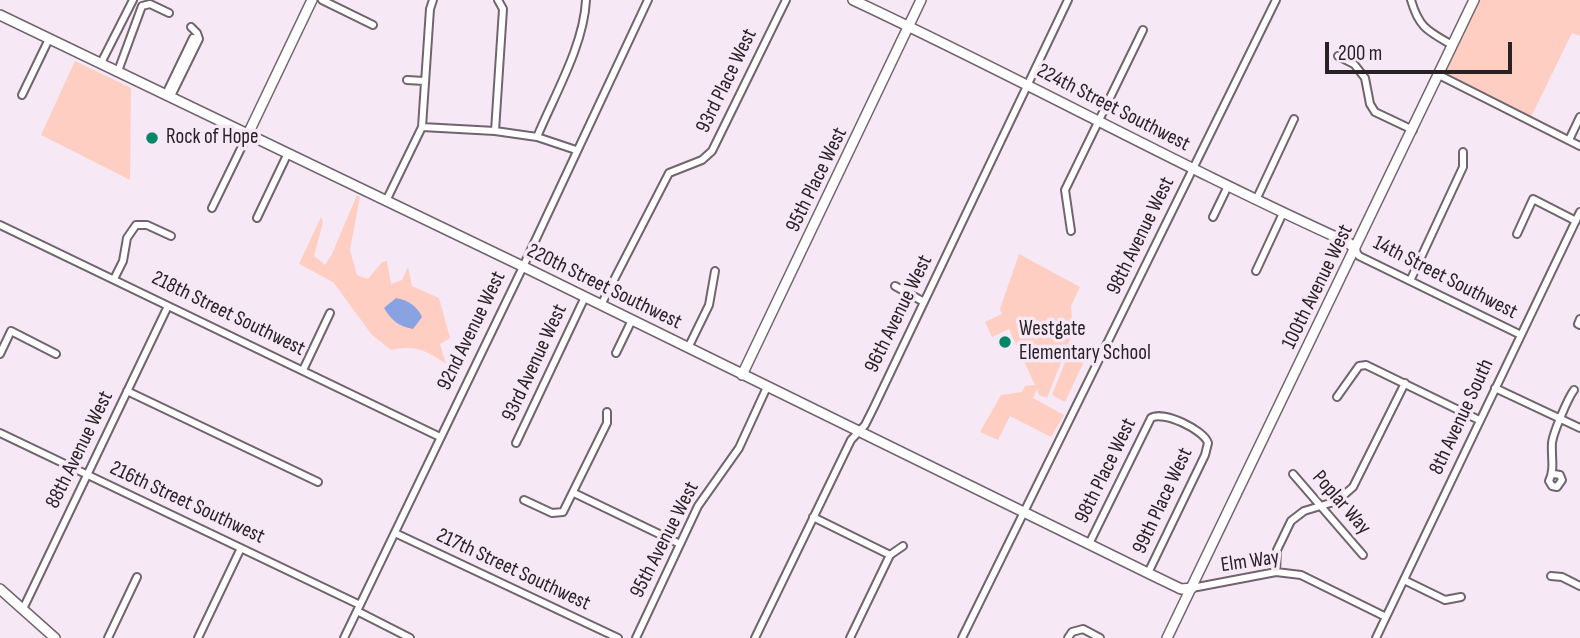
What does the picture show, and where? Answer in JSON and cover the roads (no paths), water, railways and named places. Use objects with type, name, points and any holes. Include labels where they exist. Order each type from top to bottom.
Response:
[{"type":"main road","points":[[248,134],[312,0]]},
{"type":"main road","name":"224th Street Southwest","points":[[853,0],[1256,200],[1349,243],[1355,250]]},
{"type":"main road","name":"95th Place West","points":[[742,375],[921,0]]},
{"type":"main road","name":"100th Avenue West","points":[[1167,638],[1474,0]]},
{"type":"main road","name":"220th Street Southwest","points":[[0,15],[601,304],[1181,589],[1192,588]]},
{"type":"main road","points":[[0,589],[55,638]]},
{"type":"street","points":[[102,63],[133,0]]},
{"type":"street","points":[[322,0],[373,26]]},
{"type":"street","points":[[386,201],[422,127],[430,9],[433,0]]},
{"type":"street","points":[[495,131],[503,9],[498,0]]},
{"type":"street","points":[[537,137],[576,44],[586,0]]},
{"type":"street","name":"92nd Avenue West","points":[[344,638],[648,0]]},
{"type":"street","name":"93rd Place West","points":[[601,304],[670,173],[702,160],[712,151],[786,0]]},
{"type":"street","name":"96th Avenue West","points":[[755,638],[851,440],[866,423],[1068,0]]},
{"type":"street","name":"98th Avenue West","points":[[962,638],[1276,0]]},
{"type":"street","points":[[1411,0],[1416,18],[1423,28],[1452,45]]},
{"type":"street","points":[[118,71],[142,6],[150,4],[169,13]]},
{"type":"street","points":[[169,95],[198,39],[197,33],[191,27]]},
{"type":"street","points":[[1071,231],[1065,190],[1143,30]]},
{"type":"street","points":[[22,95],[49,38]]},
{"type":"street","points":[[169,95],[193,38]]},
{"type":"street","points":[[1338,56],[1354,64],[1365,78],[1370,104],[1375,112],[1413,130]]},
{"type":"street","points":[[1439,75],[1580,146]]},
{"type":"street","points":[[407,80],[424,81]]},
{"type":"street","points":[[1569,140],[1580,117]]},
{"type":"street","points":[[1256,200],[1294,119]]},
{"type":"street","points":[[422,127],[495,131],[537,137],[576,150]]},
{"type":"street","points":[[212,208],[248,134]]},
{"type":"street","points":[[1410,281],[1463,167],[1463,152]]},
{"type":"street","points":[[257,218],[288,153]]},
{"type":"street","points":[[1213,217],[1228,186]]},
{"type":"street","points":[[1517,234],[1533,199],[1576,221]]},
{"type":"street","name":"8th Avenue South","points":[[1376,638],[1580,212]]},
{"type":"street","points":[[1256,271],[1283,213]]},
{"type":"street","name":"218th Street Southwest","points":[[0,225],[440,437]]},
{"type":"street","points":[[114,279],[123,261],[127,238],[136,225],[147,225],[171,236]]},
{"type":"street","name":"14th Street Southwest","points":[[1355,250],[1359,256],[1521,335]]},
{"type":"street","points":[[688,348],[709,305],[715,271]]},
{"type":"street","points":[[895,286],[925,302]]},
{"type":"street","name":"93rd Avenue West","points":[[516,443],[585,297]]},
{"type":"street","name":"88th Avenue West","points":[[23,609],[169,306]]},
{"type":"street","points":[[303,370],[330,313]]},
{"type":"street","points":[[616,353],[632,320]]},
{"type":"street","points":[[0,354],[11,331],[56,354]]},
{"type":"street","points":[[1337,397],[1359,366],[1366,365],[1479,420]]},
{"type":"street","points":[[1276,572],[1277,550],[1292,521],[1304,511],[1337,500],[1353,487],[1405,383]]},
{"type":"street","name":"95th Avenue West","points":[[636,638],[703,498],[739,448],[767,387]]},
{"type":"street","points":[[1495,388],[1580,428]]},
{"type":"street","points":[[1554,474],[1552,440],[1563,408],[1574,390]]},
{"type":"street","points":[[127,391],[318,482]]},
{"type":"street","points":[[524,500],[558,514],[567,506],[607,423],[607,412]]},
{"type":"street","name":"98th Place West","points":[[1089,544],[1147,423],[1156,415],[1170,418],[1202,433],[1208,443]]},
{"type":"street","name":"216th Street Southwest","points":[[0,433],[241,548],[359,608],[411,638]]},
{"type":"street","name":"99th Place West","points":[[1148,573],[1208,443]]},
{"type":"street","name":"Poplar Way","points":[[1293,474],[1363,555]]},
{"type":"street","points":[[573,493],[680,544]]},
{"type":"street","points":[[813,517],[890,555]]},
{"type":"street","name":"217th Street Southwest","points":[[395,533],[618,638]]},
{"type":"street","points":[[850,638],[890,555],[903,546]]},
{"type":"street","points":[[198,638],[241,548]]},
{"type":"street","name":"Elm Way","points":[[1192,588],[1276,572],[1301,575],[1387,617]]},
{"type":"street","points":[[1551,576],[1562,577],[1580,586]]},
{"type":"street","points":[[108,638],[137,578]]},
{"type":"street","points":[[1404,580],[1445,600],[1461,597]]},
{"type":"street","points":[[1068,638],[1072,632],[1083,628],[1100,638]]},
{"type":"water","points":[[396,298],[412,304],[420,313],[422,317],[413,329],[396,322],[384,308]]},
{"type":"place","name":"Rock of Hope","points":[[152,138]]},
{"type":"place","name":"Westgate Elementary School","points":[[1005,342]]}]
